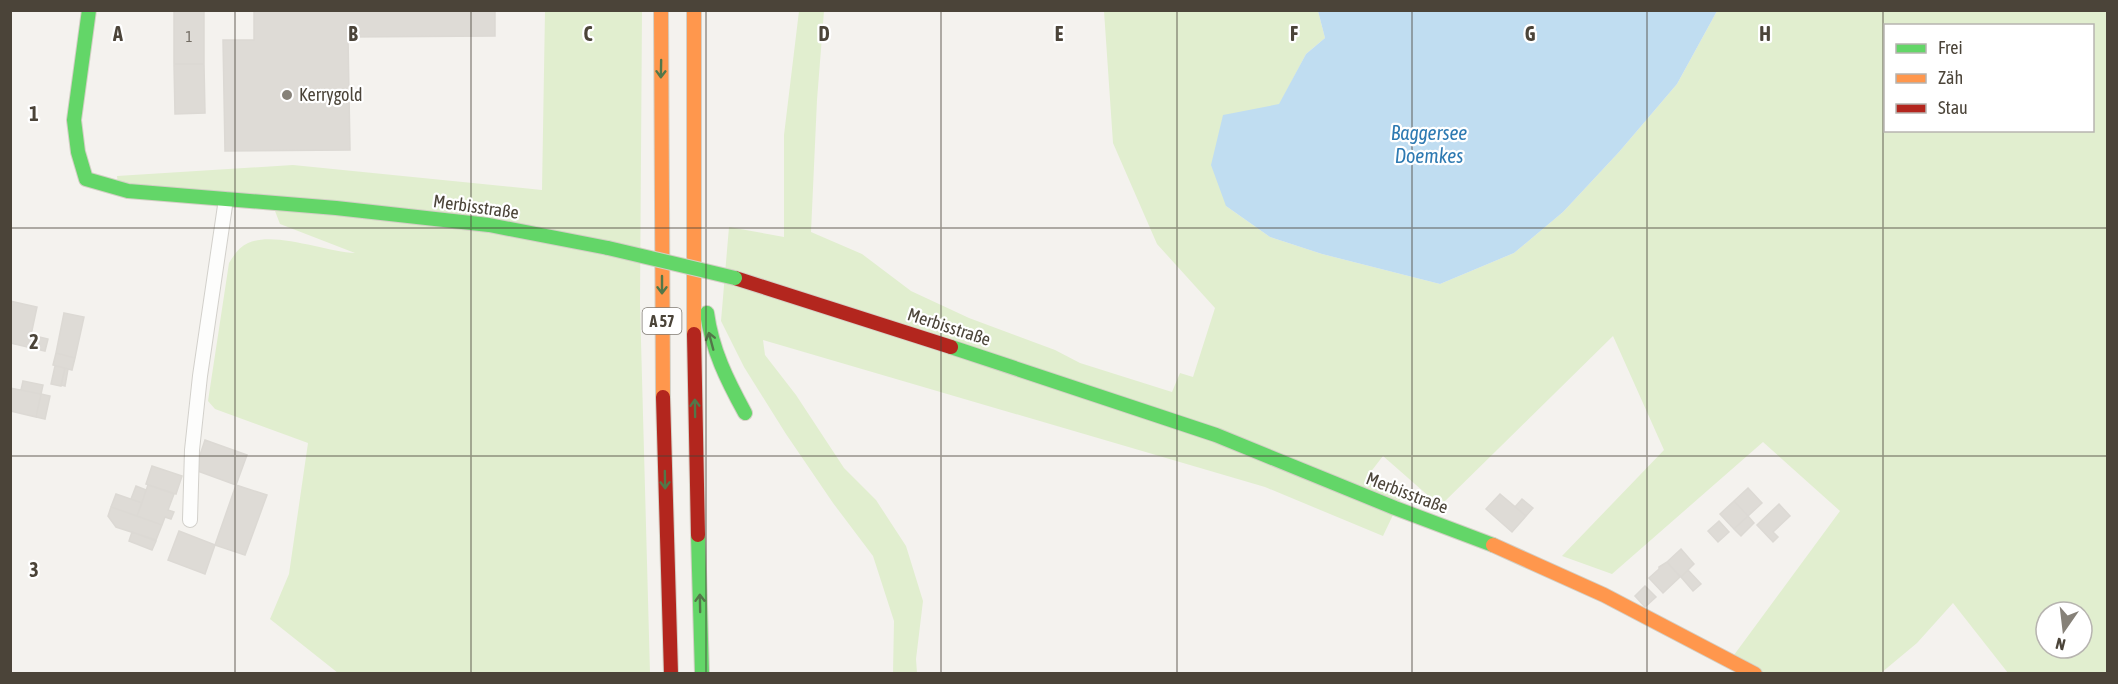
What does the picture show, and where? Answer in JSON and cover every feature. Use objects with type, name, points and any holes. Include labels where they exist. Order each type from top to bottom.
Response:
[{"type":"main road","name":"Merbisstraße","points":[[89,10],[74,120],[78,152],[86,179],[128,191],[336,208],[489,225],[608,248],[735,278],[1046,377],[1216,435],[1404,512],[1509,551],[1604,595],[1755,674]]},
{"type":"main road","name":"A 57","points":[[662,10],[662,363],[670,674]]},
{"type":"main road","name":"A 57","points":[[694,10],[696,166],[694,390],[702,674]]},
{"type":"main road","points":[[696,166],[709,337],[719,367],[745,413]]},
{"type":"street","points":[[190,520],[192,450],[200,376],[226,199]]},
{"type":"green space","points":[[545,11],[642,11],[640,304],[650,673],[338,673],[270,619],[289,574],[308,443],[215,409],[208,401],[229,263],[239,249],[248,243],[272,239],[355,253],[280,224],[275,211],[118,184],[117,176],[293,165],[542,190]]},
{"type":"green space","points":[[799,11],[824,11],[811,232],[862,254],[911,291],[969,318],[1055,350],[1080,363],[1172,392],[1180,373],[1193,377],[1215,308],[1157,244],[1113,143],[1104,11],[1318,11],[1325,38],[1306,54],[1226,206],[1270,237],[1322,254],[1440,284],[1514,253],[1563,212],[1619,152],[1677,84],[1717,11],[2107,11],[2107,673],[2008,673],[1953,603],[1917,643],[1881,673],[1754,673],[1734,655],[1840,511],[1763,442],[1612,574],[1562,556],[1664,450],[1613,336],[1440,506],[1383,456],[1366,478],[1375,481],[1401,498],[1383,536],[1265,487],[763,340],[765,355],[796,395],[844,468],[876,500],[906,546],[923,601],[916,659],[917,673],[893,673],[894,621],[873,556],[786,434],[744,367],[721,321],[729,227],[784,237],[784,135]]},
{"type":"water","name":"Baggersee Doemkes","points":[[1318,10],[1717,11],[1677,84],[1619,152],[1563,212],[1514,253],[1440,284],[1322,254],[1270,237],[1226,206],[1211,165],[1223,115],[1279,104],[1306,54],[1325,38]]},
{"type":"building","points":[[174,10],[204,10],[204,64],[174,64]]},
{"type":"building","name":"Kerrygold","points":[[254,10],[495,10],[495,36],[348,37],[350,150],[225,151],[223,40],[254,40]]},
{"type":"building","points":[[174,64],[204,64],[205,113],[175,114]]},
{"type":"building","points":[[10,301],[37,307],[31,335],[48,339],[45,351],[10,343]]},
{"type":"building","points":[[64,313],[84,317],[75,358],[56,353]]},
{"type":"building","points":[[56,353],[75,358],[72,370],[53,365]]},
{"type":"building","points":[[55,366],[65,368],[61,386],[51,384]]},
{"type":"building","points":[[65,368],[68,369],[65,386],[61,385]]},
{"type":"building","points":[[23,381],[43,385],[41,394],[21,390]]},
{"type":"building","points":[[10,388],[41,394],[36,417],[10,411]]},
{"type":"building","points":[[41,394],[50,396],[45,419],[36,417]]},
{"type":"building","points":[[205,440],[247,455],[236,485],[195,470]]},
{"type":"building","points":[[152,466],[182,476],[176,494],[146,484]]},
{"type":"building","points":[[148,485],[174,494],[168,510],[174,512],[171,519],[165,517],[162,525],[137,516]]},
{"type":"building","points":[[236,485],[267,495],[245,555],[215,545]]},
{"type":"building","points":[[136,486],[146,490],[142,503],[131,499]]},
{"type":"building","points":[[1748,488],[1762,503],[1748,516],[1734,501]]},
{"type":"building","points":[[116,494],[142,503],[137,516],[111,507]]},
{"type":"building","points":[[1500,494],[1526,516],[1512,532],[1486,509]]},
{"type":"building","points":[[1522,499],[1533,508],[1526,516],[1515,507]]},
{"type":"building","points":[[1734,501],[1748,516],[1734,529],[1720,514]]},
{"type":"building","points":[[1779,504],[1790,516],[1773,532],[1778,537],[1773,542],[1757,525]]},
{"type":"building","points":[[111,507],[162,525],[156,540],[116,527],[108,516]]},
{"type":"building","points":[[1748,516],[1754,523],[1741,536],[1734,529]]},
{"type":"building","points":[[1719,521],[1729,532],[1718,542],[1708,531]]},
{"type":"building","points":[[179,531],[215,545],[205,574],[168,560]]},
{"type":"building","points":[[132,532],[156,541],[152,550],[129,541]]},
{"type":"building","points":[[1681,549],[1694,564],[1681,577],[1667,562]]},
{"type":"building","points":[[1667,562],[1680,577],[1663,593],[1649,578]]},
{"type":"building","points":[[1688,570],[1701,584],[1693,591],[1681,577]]},
{"type":"building","points":[[1645,586],[1656,597],[1645,607],[1635,596]]},
{"type":"traffic: fast","points":[[89,10],[74,120],[78,152],[86,179],[128,191],[336,208],[489,225],[608,248]]},
{"type":"traffic: fast","points":[[608,248],[735,278]]},
{"type":"traffic: fast","points":[[707,313],[721,364],[745,413]]},
{"type":"traffic: fast","points":[[951,347],[1216,435],[1493,545]]},
{"type":"traffic: fast","points":[[698,535],[702,674]]},
{"type":"traffic: slow","points":[[661,10],[663,397]]},
{"type":"traffic: slow","points":[[694,10],[694,334]]},
{"type":"traffic: slow","points":[[1493,545],[1604,595],[1755,674]]},
{"type":"traffic: jam","points":[[735,278],[951,347]]},
{"type":"traffic: jam","points":[[694,334],[698,535]]},
{"type":"traffic: jam","points":[[663,397],[671,674]]},
{"type":"place","name":"Kerrygold","points":[[287,95]]}]
